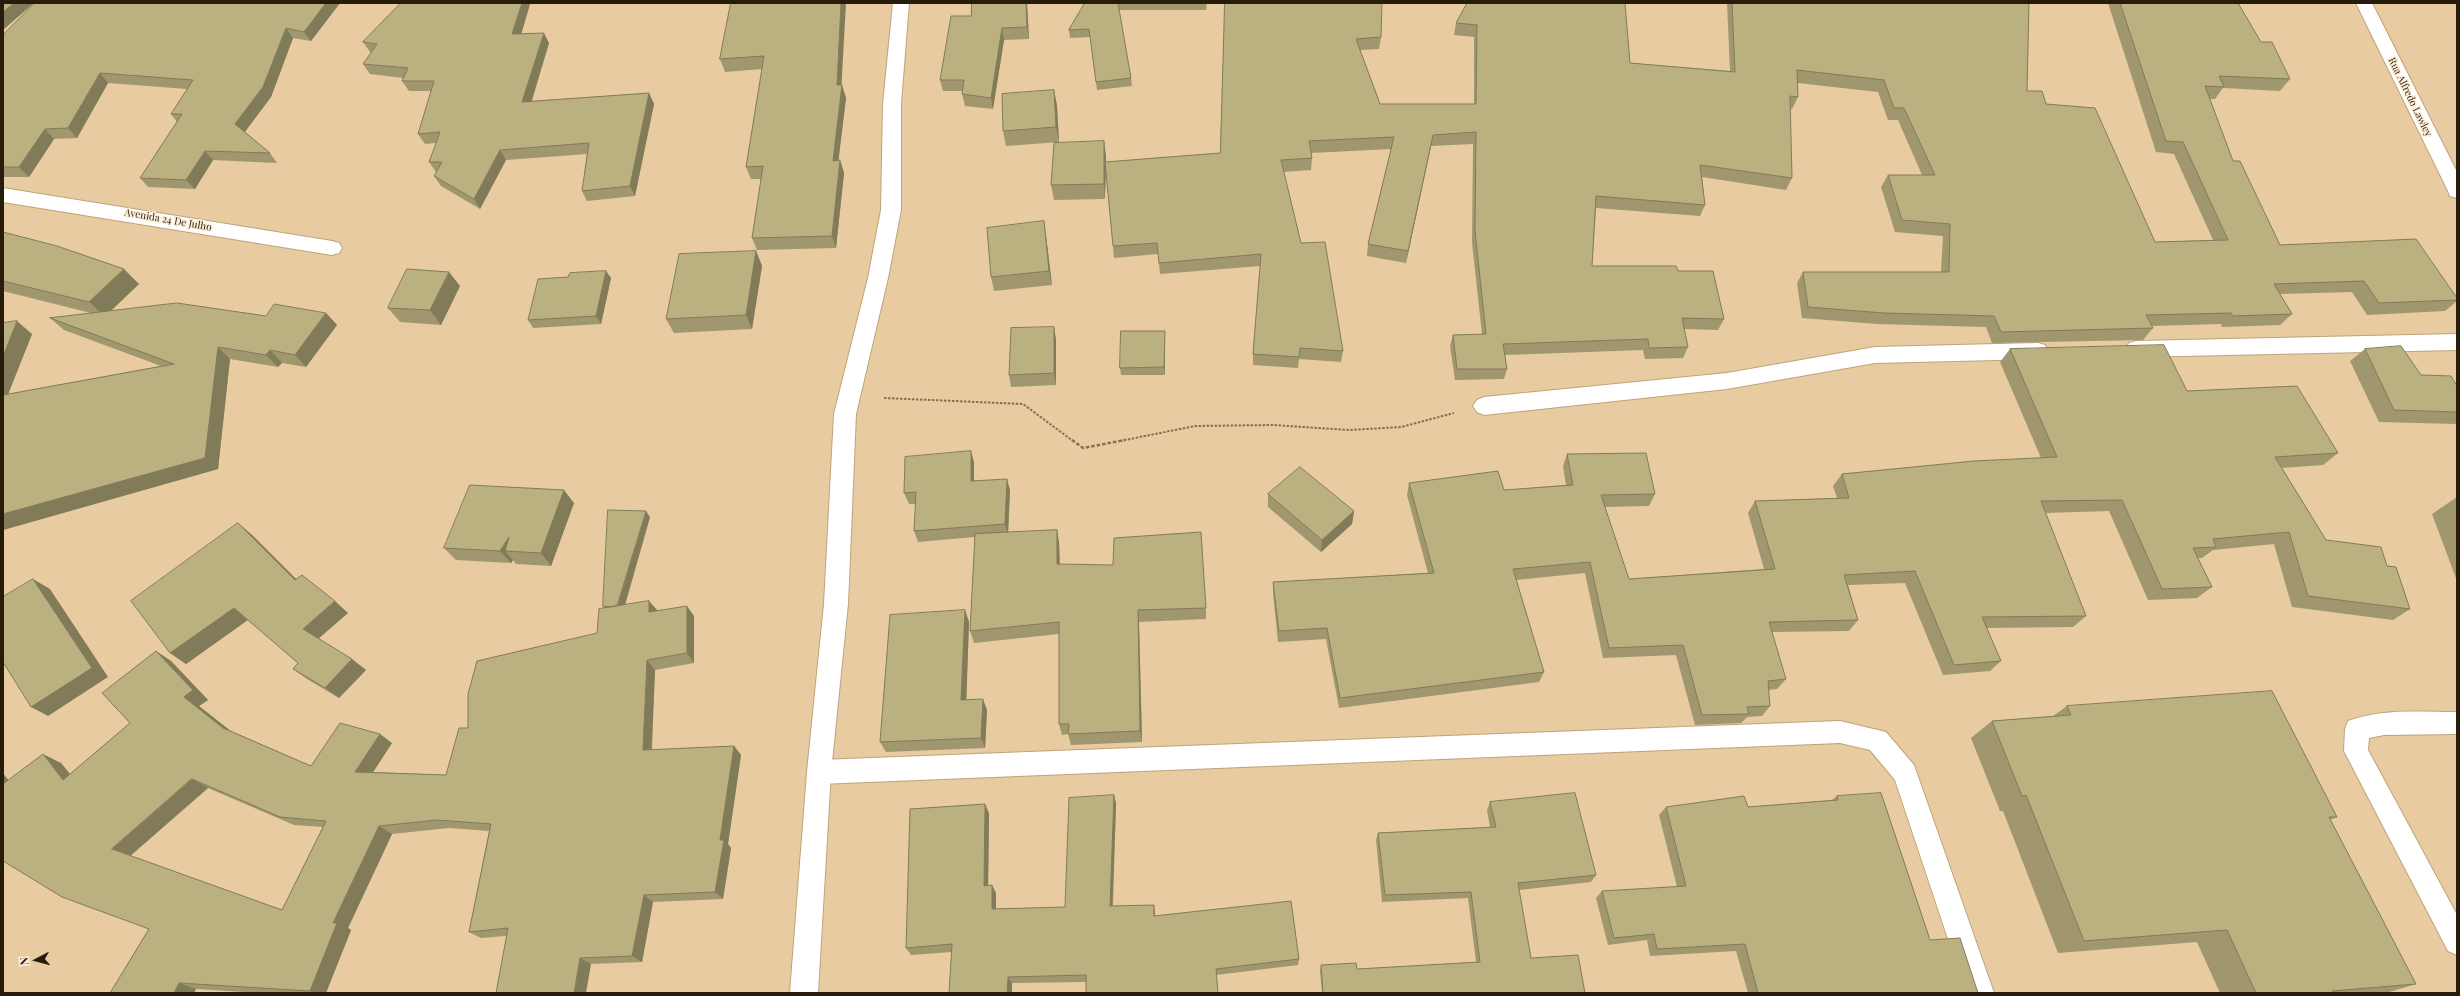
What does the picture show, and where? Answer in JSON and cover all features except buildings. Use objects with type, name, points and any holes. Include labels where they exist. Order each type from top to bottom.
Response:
[{"type":"street","points":[[804,993],[819,772],[836,604],[840,488],[845,414],[862,338],[878,278],[891,210],[892,104],[901,3]]},
{"type":"street","name":"Rua Alfredo Lawley","points":[[2364,3],[2457,192]]},
{"type":"street","name":"Avenida 24 De Julho","points":[[3,195],[332,248]]},
{"type":"street","points":[[2120,349],[2457,342]]},
{"type":"street","points":[[1484,406],[1727,381],[1875,355],[2057,351]]},
{"type":"street","points":[[2457,723],[2384,724],[2356,729],[2356,751],[2457,942]]},
{"type":"street","points":[[819,772],[1840,732],[1877,740],[1904,773],[1980,993]]},
{"type":"path","points":[[849,397],[1023,404],[1083,448],[1195,426],[1274,425],[1350,430],[1401,427],[1484,406]]}]
